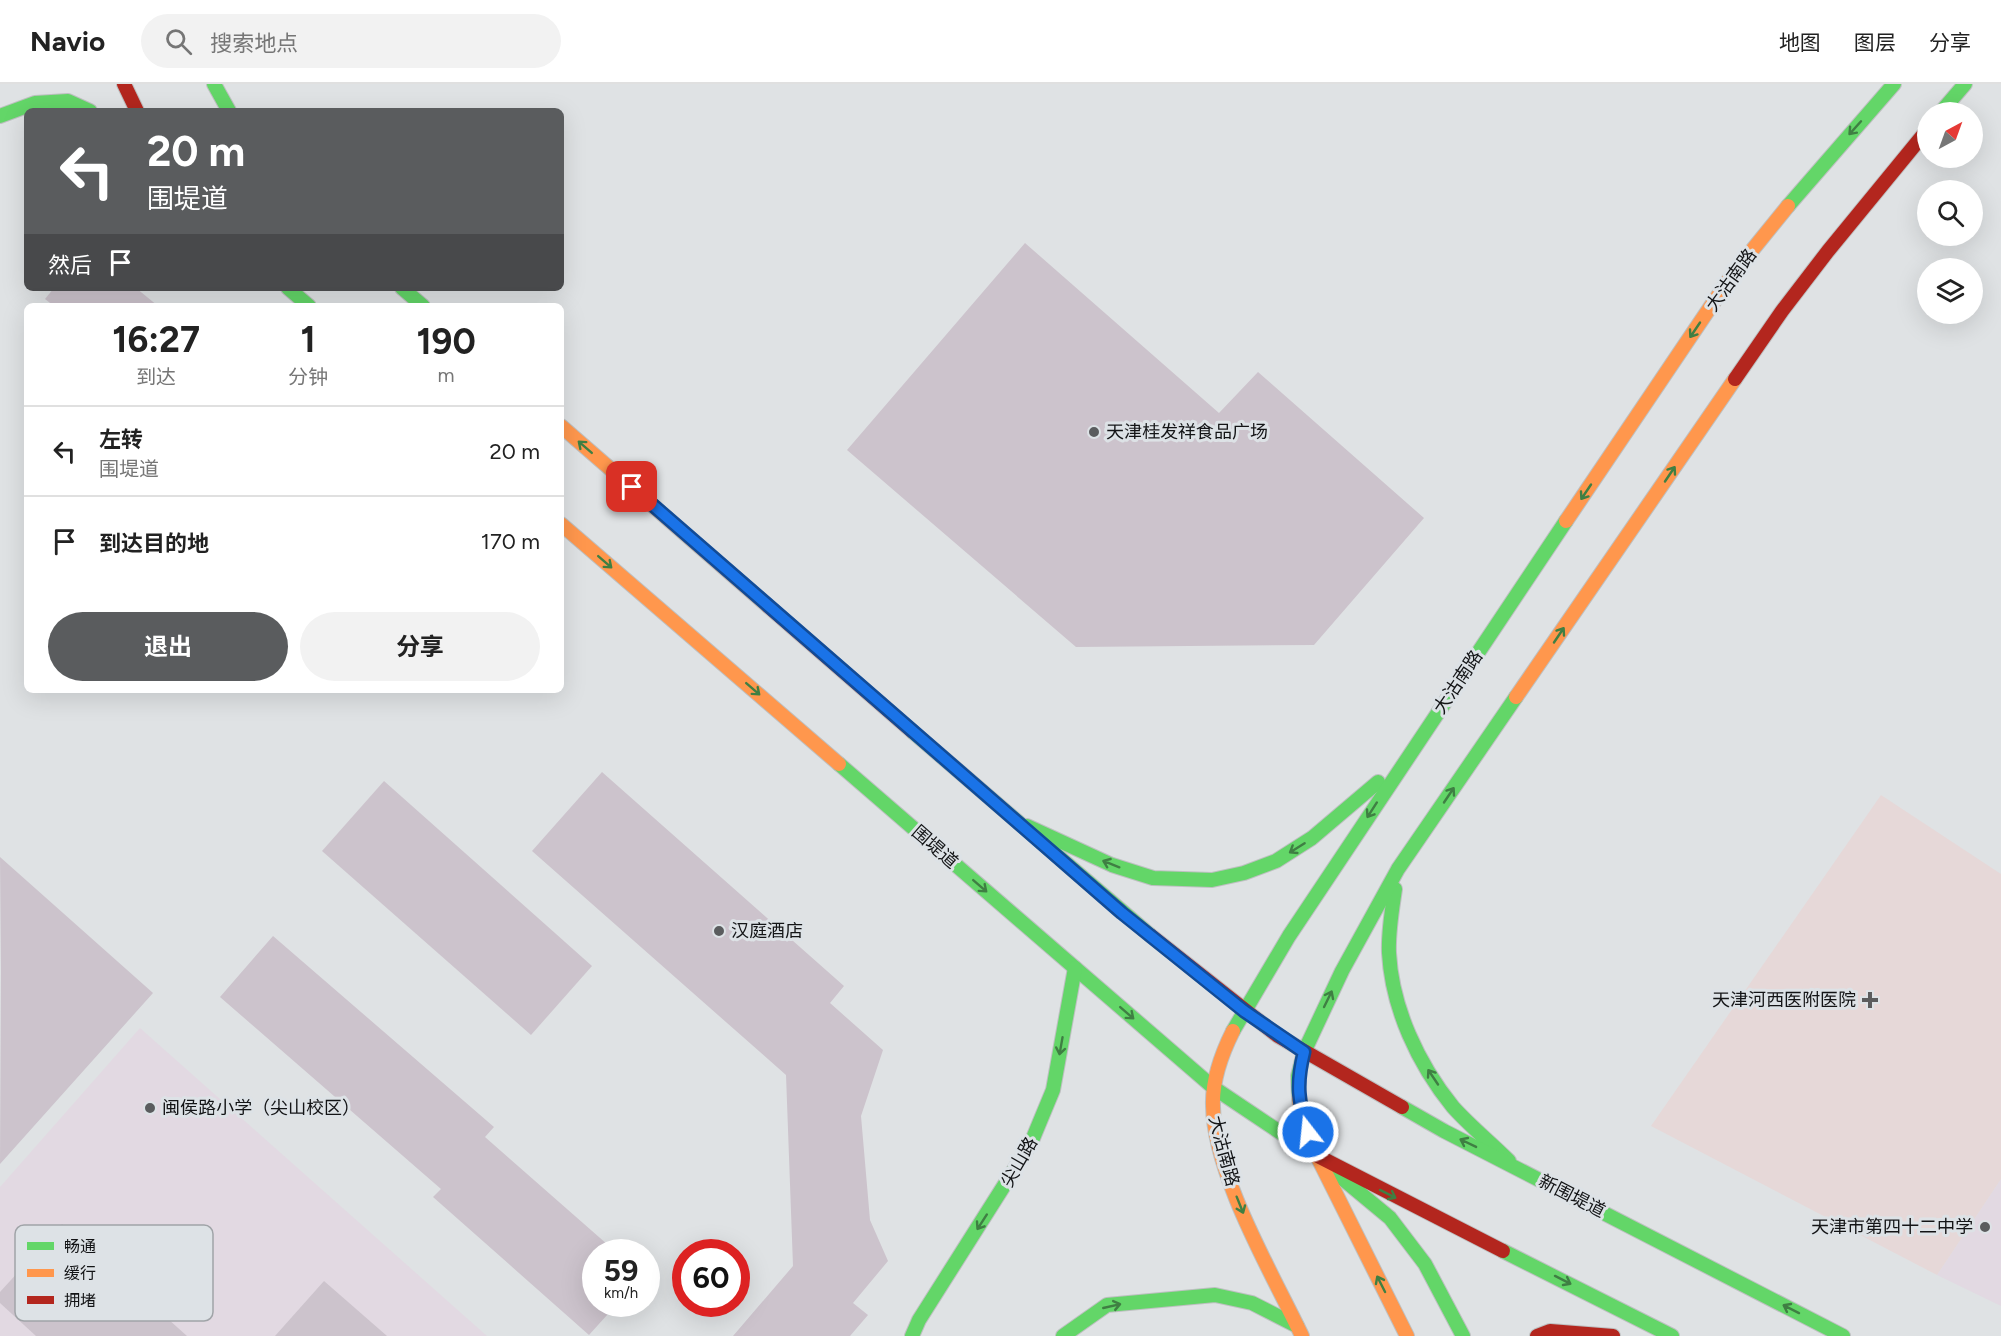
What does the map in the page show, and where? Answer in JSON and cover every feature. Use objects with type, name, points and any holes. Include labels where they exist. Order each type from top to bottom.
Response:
[{"type":"main road","points":[[124,84],[136,108]]},
{"type":"main road","points":[[214,84],[227,108]]},
{"type":"main road","name":"大沽南路","points":[[1300,1331],[1241,1209],[1216,1134],[1214,1088],[1220,1063],[1244,1011],[1289,936],[1407,757],[1732,275],[1808,180],[1894,84]]},
{"type":"main road","points":[[1950,102],[1965,84]]},
{"type":"main road","points":[[0,116],[35,103],[68,101],[83,108]]},
{"type":"main road","points":[[1407,1336],[1318,1158],[1300,1106],[1298,1076],[1304,1052],[1342,971],[1398,869],[1782,311],[1828,250],[1917,142]]},
{"type":"main road","points":[[292,291],[306,303]]},
{"type":"main road","points":[[406,291],[420,303]]},
{"type":"main road","points":[[564,429],[1122,913],[1244,1011],[1304,1052]]},
{"type":"main road","name":"围堤道","points":[[564,527],[1214,1088],[1318,1158]]},
{"type":"main road","points":[[1015,820],[1112,865],[1153,878],[1212,880],[1244,873],[1276,861],[1312,838],[1407,757]]},
{"type":"main road","points":[[1398,869],[1389,952],[1393,984],[1412,1042],[1453,1106],[1515,1166]]},
{"type":"main road","name":"尖山路","points":[[912,1336],[919,1320],[1031,1143],[1053,1090],[1075,968]]},
{"type":"main road","name":"新围堤道","points":[[1304,1052],[1443,1131],[1843,1336]]},
{"type":"main road","points":[[1318,1158],[1390,1218],[1425,1264],[1463,1336]]},
{"type":"main road","points":[[1318,1158],[1671,1336]]},
{"type":"main road","points":[[1063,1336],[1107,1305],[1215,1295],[1252,1303],[1300,1331]]},
{"type":"main road","points":[[1537,1336],[1550,1331],[1613,1336]]},
{"type":"shaded area","name":"天津河西医附医院","points":[[1881,795],[2001,874],[2001,1179],[1937,1275],[1651,1126]]},
{"type":"shaded area","name":"闽侯路小学（尖山校区）","points":[[140,1028],[487,1336],[0,1336],[0,1187]]},
{"type":"shaded area","name":"天津市第四十二中学","points":[[2001,1179],[2001,1306],[1937,1275]]},
{"type":"building","name":"天津桂发祥食品广场","points":[[1025,243],[1219,413],[1258,372],[1424,518],[1314,645],[1076,647],[847,450]]},
{"type":"building","points":[[52,291],[140,291],[154,303],[50,303],[45,299]]},
{"type":"building","points":[[602,772],[844,986],[830,1003],[883,1050],[861,1116],[870,1220],[888,1261],[853,1303],[868,1315],[850,1336],[733,1336],[793,1266],[786,1075],[532,851]]},
{"type":"building","points":[[384,781],[592,966],[531,1035],[322,851]]},
{"type":"building","points":[[0,857],[153,993],[0,1164],[1,972]]},
{"type":"building","points":[[273,936],[494,1127],[485,1137],[601,1239],[582,1239],[582,1317],[605,1317],[589,1335],[433,1197],[441,1189],[220,997]]},
{"type":"building","points":[[15,1276],[15,1317],[0,1303],[0,1292]]},
{"type":"building","points":[[324,1281],[387,1336],[275,1336]]},
{"type":"building","points":[[20,1321],[170,1321],[187,1336],[36,1336]]},
{"type":"traffic: fast","points":[[214,84],[227,108]]},
{"type":"traffic: fast","points":[[1788,206],[1894,84]]},
{"type":"traffic: fast","points":[[1950,102],[1965,84]]},
{"type":"traffic: fast","points":[[0,116],[35,103],[68,101],[83,108]]},
{"type":"traffic: fast","points":[[292,291],[306,303]]},
{"type":"traffic: fast","points":[[406,291],[420,303]]},
{"type":"traffic: fast","points":[[1233,1031],[1289,936],[1566,521]]},
{"type":"traffic: fast","points":[[1299,1098],[1298,1076],[1304,1052],[1342,971],[1398,869],[1516,697]]},
{"type":"traffic: fast","points":[[913,732],[1150,935]]},
{"type":"traffic: fast","points":[[839,764],[1214,1088],[1308,1151]]},
{"type":"traffic: fast","points":[[1027,826],[1112,865],[1153,878],[1212,880],[1244,873],[1276,861],[1312,838],[1378,782]]},
{"type":"traffic: fast","points":[[1395,889],[1390,929],[1391,974],[1401,1015],[1409,1035],[1429,1073],[1453,1107],[1509,1161]]},
{"type":"traffic: fast","points":[[912,1336],[919,1320],[1031,1143],[1053,1090],[1075,968]]},
{"type":"traffic: fast","points":[[1402,1107],[1444,1131],[1843,1336]]},
{"type":"traffic: fast","points":[[1337,1174],[1390,1218],[1425,1264],[1463,1336]]},
{"type":"traffic: fast","points":[[1503,1251],[1672,1336]]},
{"type":"traffic: fast","points":[[1063,1336],[1107,1305],[1215,1295],[1252,1303],[1297,1326]]},
{"type":"traffic: slow","points":[[1566,521],[1732,275],[1788,206]]},
{"type":"traffic: slow","points":[[1516,697],[1735,379]]},
{"type":"traffic: slow","points":[[564,429],[768,606]]},
{"type":"traffic: slow","points":[[564,527],[839,764]]},
{"type":"traffic: slow","points":[[1233,1031],[1214,1086],[1213,1106],[1216,1133],[1223,1162],[1247,1223],[1302,1336]]},
{"type":"traffic: slow","points":[[1299,1098],[1318,1158],[1407,1336]]},
{"type":"traffic: jam","points":[[124,84],[136,108]]},
{"type":"traffic: jam","points":[[1735,379],[1782,311],[1828,251],[1917,142]]},
{"type":"traffic: jam","points":[[768,606],[913,732]]},
{"type":"traffic: jam","points":[[1150,935],[1278,1036],[1402,1107]]},
{"type":"traffic: jam","points":[[1308,1151],[1503,1251]]},
{"type":"traffic: jam","points":[[1537,1336],[1550,1331],[1613,1336]]},
{"type":"place","name":"天津桂发祥食品广场","points":[[1094,432]]},
{"type":"place","name":"汉庭酒店","points":[[719,931]]},
{"type":"place","name":"天津河西医附医院","points":[[1870,1000]]},
{"type":"place","name":"闽侯路小学（尖山校区）","points":[[150,1108]]},
{"type":"place","name":"天津市第四十二中学","points":[[1985,1227]]},
{"type":"route","points":[[632,487],[1122,913],[1244,1011],[1304,1052],[1298,1076],[1300,1106],[1308,1132]]}]
